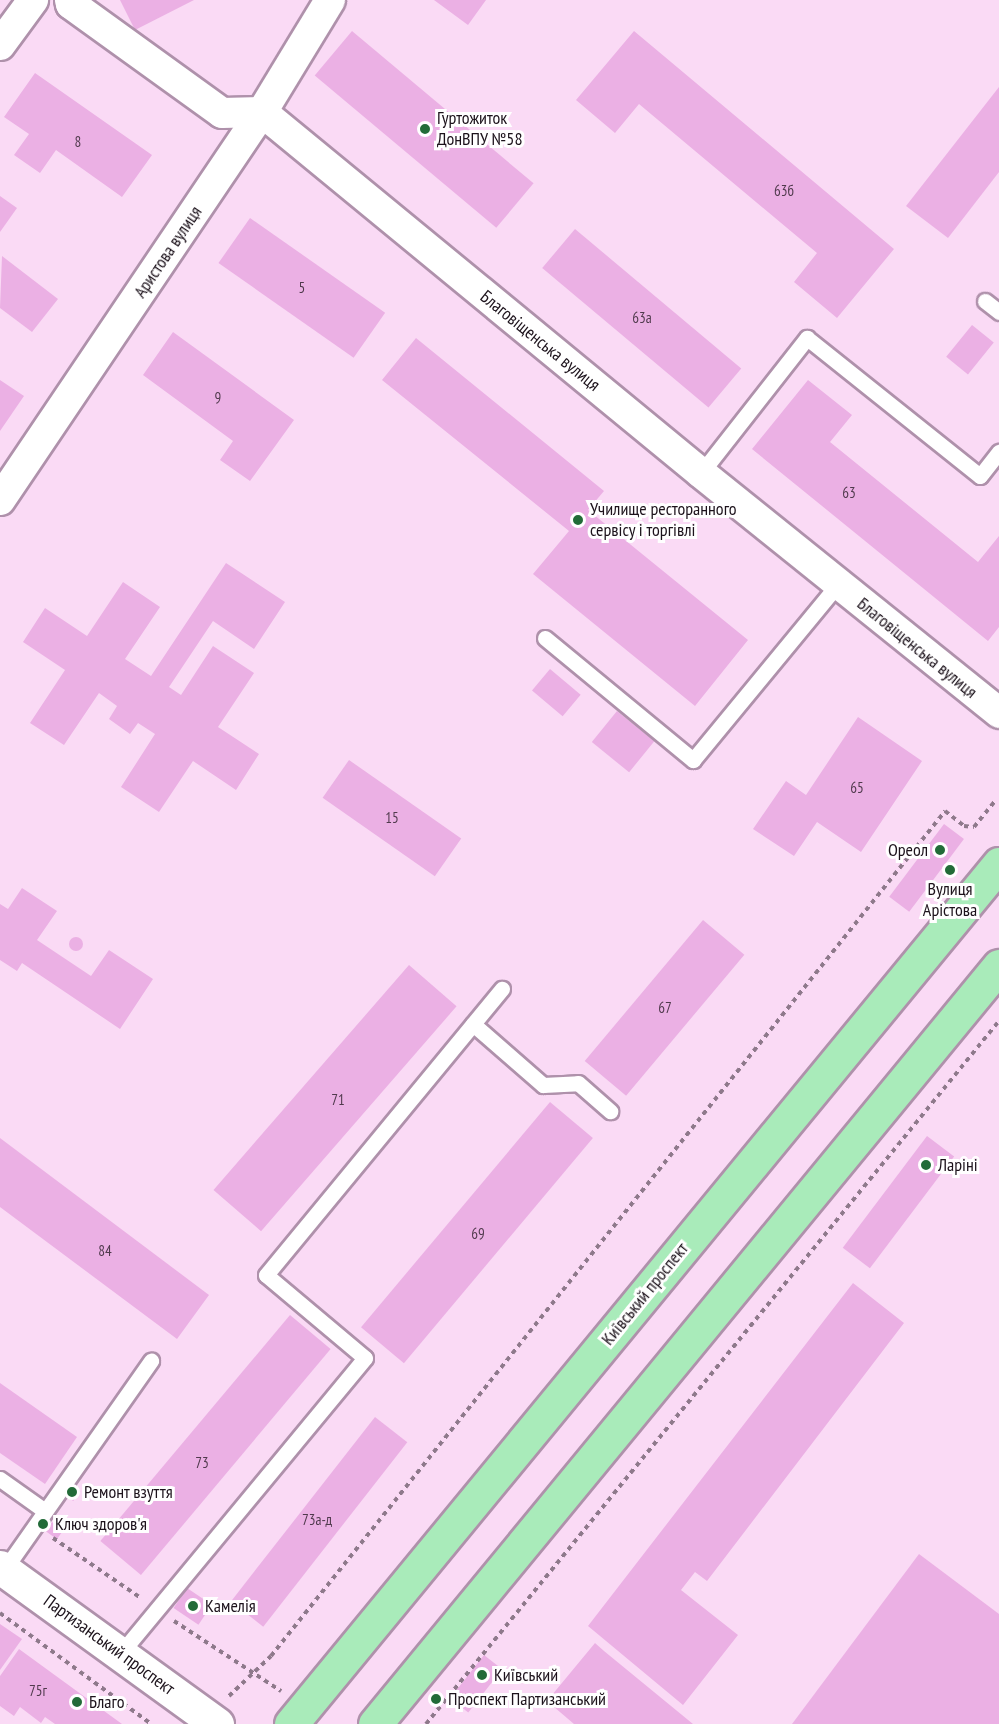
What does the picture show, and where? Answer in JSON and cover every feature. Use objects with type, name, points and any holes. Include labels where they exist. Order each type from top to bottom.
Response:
[{"type":"main road","name":"Київський проспект","points":[[291,1724],[999,864]]},
{"type":"main road","points":[[375,1724],[999,966]]},
{"type":"street","points":[[0,45],[33,0]]},
{"type":"street","points":[[70,0],[71,4],[222,113],[262,112]]},
{"type":"street","name":"Аристова вулиця","points":[[0,500],[262,112],[330,0]]},
{"type":"street","name":"Благовіщенська вулиця","points":[[262,112],[700,474],[999,713]]},
{"type":"street","name":"Партизанський проспект","points":[[2,1568],[213,1721]]},
{"type":"lane","points":[[985,301],[999,312]]},
{"type":"lane","points":[[700,474],[807,338],[980,476],[999,452]]},
{"type":"lane","points":[[545,638],[693,760],[838,584]]},
{"type":"lane","points":[[120,1654],[365,1358],[266,1275],[502,989]]},
{"type":"lane","points":[[473,1024],[543,1085],[578,1083],[610,1111]]},
{"type":"lane","points":[[2,1568],[151,1360]]},
{"type":"lane","points":[[0,1479],[45,1511]]},
{"type":"path","points":[[213,1721],[271,1656],[945,812],[964,826],[974,827],[996,800]]},
{"type":"path","points":[[426,1724],[999,1021]]},
{"type":"path","points":[[0,1613],[149,1724]]},
{"type":"building","points":[[120,0],[194,0],[135,30]]},
{"type":"building","points":[[434,0],[486,0],[468,25]]},
{"type":"building","name":"Гуртожиток ДонВПУ №58","points":[[352,31],[534,183],[496,228],[315,75]]},
{"type":"building","points":[[634,31],[894,249],[837,318],[794,282],[817,253],[639,104],[615,133],[576,100]]},
{"type":"building","points":[[35,73],[152,155],[122,197],[56,150],[40,173],[14,155],[29,134],[4,117]]},
{"type":"building","points":[[999,87],[999,172],[948,238],[906,206]]},
{"type":"building","points":[[0,196],[17,208],[0,232]]},
{"type":"building","points":[[250,218],[385,313],[354,358],[218,263]]},
{"type":"building","points":[[575,229],[741,368],[708,408],[542,268]]},
{"type":"building","points":[[2,256],[58,299],[32,332],[0,308]]},
{"type":"building","points":[[972,325],[994,343],[968,374],[946,357]]},
{"type":"building","points":[[173,332],[294,420],[250,481],[220,460],[233,441],[143,375]]},
{"type":"building","name":"Училище ресторанного сервісу і торгівлі","points":[[416,338],[604,491],[588,510],[748,640],[695,706],[533,574],[569,531],[382,380]]},
{"type":"building","points":[[0,380],[24,396],[0,431]]},
{"type":"building","points":[[808,380],[852,415],[830,442],[978,562],[999,536],[999,627],[988,641],[752,449]]},
{"type":"building","points":[[226,563],[285,602],[254,649],[213,621],[169,687],[181,695],[213,646],[254,673],[218,727],[259,754],[236,790],[193,761],[159,812],[121,787],[155,734],[138,723],[130,734],[109,719],[117,706],[99,693],[64,745],[30,723],[65,670],[23,642],[45,608],[87,636],[123,582],[160,607],[125,659],[151,676]]},
{"type":"building","points":[[550,669],[581,695],[563,716],[532,690]]},
{"type":"building","points":[[617,711],[654,741],[629,772],[592,742]]},
{"type":"building","points":[[858,717],[922,761],[861,852],[817,822],[794,856],[753,829],[786,781],[806,795]]},
{"type":"building","points":[[349,760],[461,839],[435,876],[323,798]]},
{"type":"building","points":[[944,824],[964,839],[909,912],[889,897]]},
{"type":"building","points":[[22,888],[57,911],[37,940],[91,976],[109,950],[153,979],[120,1029],[22,963],[17,971],[0,960],[0,904],[8,909]]},
{"type":"building","points":[[703,920],[744,955],[626,1096],[585,1061]]},
{"type":"building","points":[[76,937],[81,939],[83,944],[81,949],[76,951],[71,949],[69,944],[71,939]]},
{"type":"building","points":[[409,965],[457,1006],[261,1231],[213,1190]]},
{"type":"building","points":[[550,1102],[593,1138],[404,1363],[361,1327]]},
{"type":"building","points":[[927,1136],[954,1156],[870,1268],[843,1248]]},
{"type":"building","points":[[0,1138],[209,1295],[177,1339],[0,1207]]},
{"type":"building","points":[[853,1283],[904,1323],[707,1581],[695,1572],[681,1590],[738,1635],[683,1705],[588,1626]]},
{"type":"building","points":[[290,1315],[331,1349],[141,1575],[100,1541]]},
{"type":"building","points":[[0,1383],[77,1437],[45,1484],[0,1453]]},
{"type":"building","points":[[375,1417],[407,1442],[263,1627],[231,1601]]},
{"type":"building","name":"Ремонт взуття","points":[[69,1483],[80,1491],[73,1501],[62,1493]]},
{"type":"building","points":[[52,1522],[63,1530],[57,1539],[46,1531]]},
{"type":"building","points":[[919,1554],[999,1614],[999,1724],[792,1724]]},
{"type":"building","name":"Камелія","points":[[187,1588],[212,1605],[198,1625],[174,1608]]},
{"type":"building","points":[[0,1624],[22,1639],[0,1670]]},
{"type":"building","points":[[595,1643],[693,1724],[574,1724],[547,1701]]},
{"type":"building","points":[[19,1649],[122,1724],[55,1724],[45,1717],[41,1723],[20,1707],[14,1716],[0,1706],[0,1676]]},
{"type":"building","points":[[484,1655],[502,1669],[468,1713],[450,1698]]},
{"type":"place","name":"Гуртожиток ДонВПУ №58","points":[[425,129]]},
{"type":"place","name":"Училище ресторанного сервісу і торгівлі","points":[[578,520]]},
{"type":"place","name":"Ореол","points":[[940,850]]},
{"type":"place","name":"Вулиця Арістова","points":[[950,870]]},
{"type":"place","name":"Ларіні","points":[[926,1165]]},
{"type":"place","name":"Ремонт взуття","points":[[72,1492]]},
{"type":"place","name":"Ключ здоров'я","points":[[43,1524]]},
{"type":"place","name":"Камелія","points":[[193,1606]]},
{"type":"place","name":"Київський","points":[[482,1675]]},
{"type":"place","name":"Проспект Партизанський","points":[[436,1699]]},
{"type":"place","name":"Благо","points":[[77,1702]]}]
